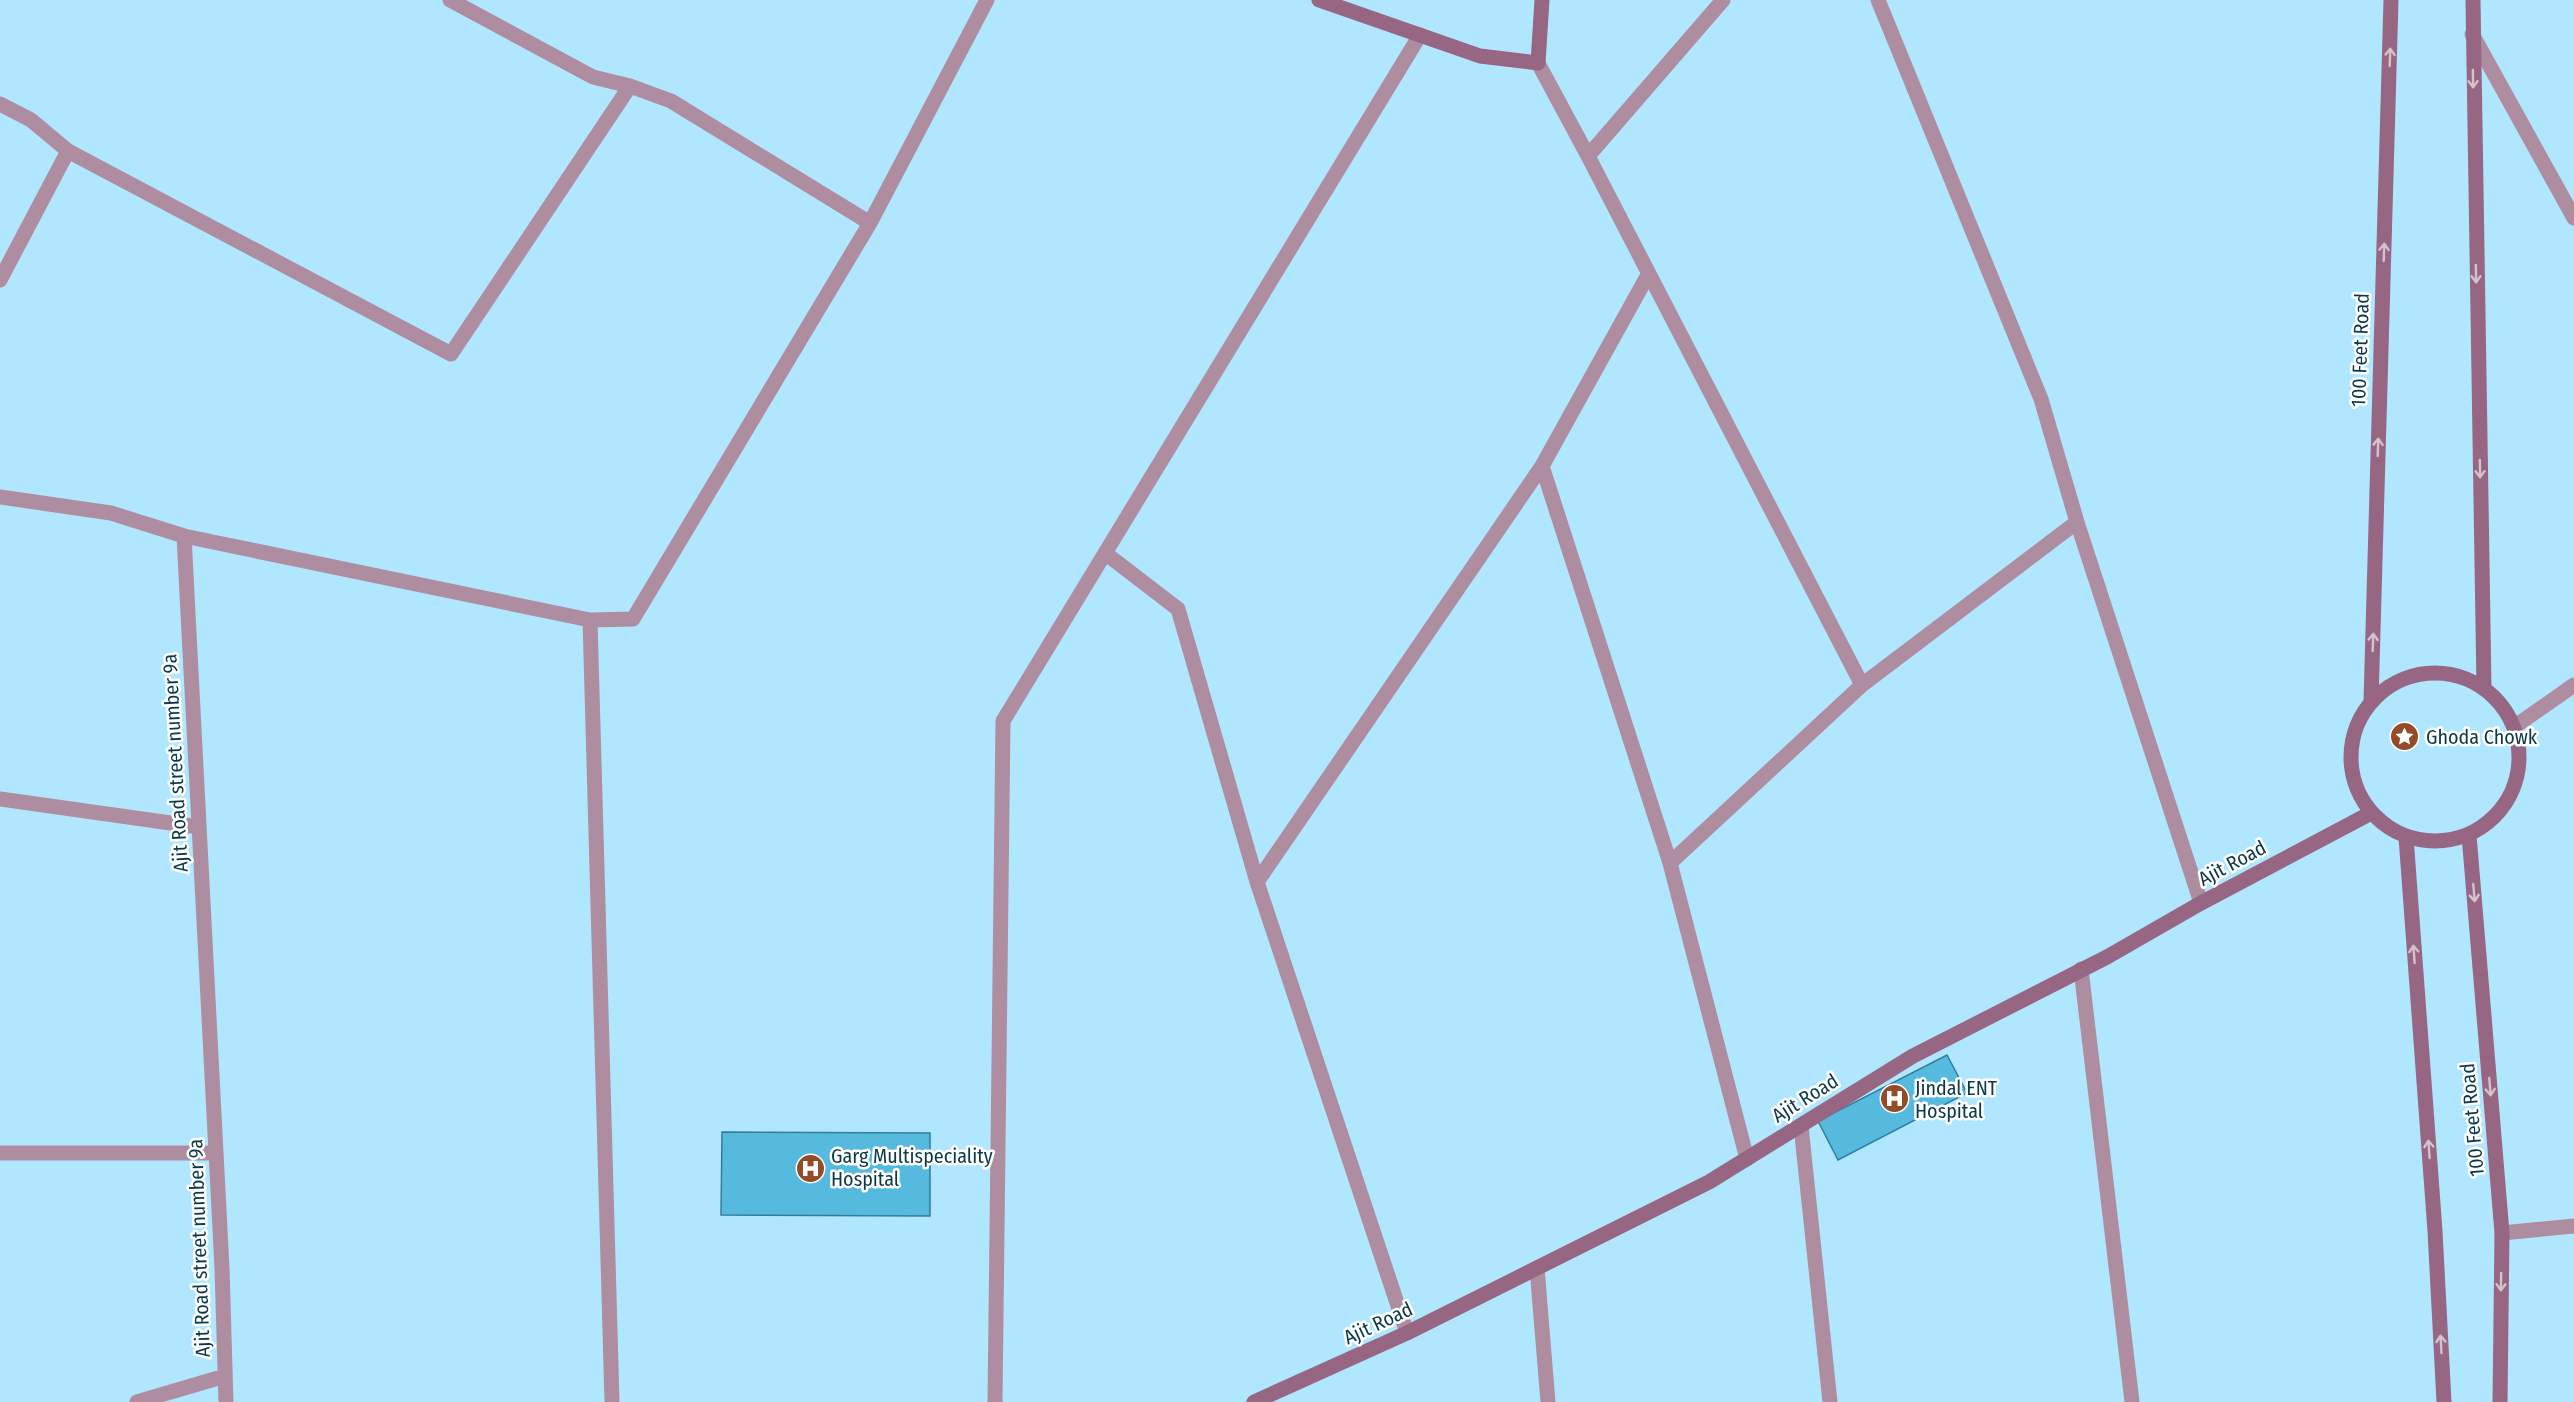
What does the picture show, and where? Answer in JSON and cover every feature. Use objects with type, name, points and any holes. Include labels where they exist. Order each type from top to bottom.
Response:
[{"type":"main road","points":[[1319,0],[1480,56],[1538,63],[1542,0]]},
{"type":"main road","name":"100 Feet Road","points":[[2371,701],[2391,0]]},
{"type":"main road","points":[[2473,0],[2484,688]]},
{"type":"main road","points":[[2438,673],[2462,677],[2484,688],[2501,705],[2514,727],[2519,747],[2519,769],[2514,790],[2495,816],[2469,835],[2448,841],[2427,842],[2406,837],[2387,827],[2371,813],[2357,792],[2350,769],[2350,744],[2357,721],[2371,701],[2390,685],[2413,676],[2438,673]]},
{"type":"main road","name":"Ajit Road","points":[[1254,1402],[1407,1333],[1710,1182],[1913,1056],[2081,969],[2371,813]]},
{"type":"main road","name":"100 Feet Road","points":[[2469,835],[2502,1233],[2500,1402]]},
{"type":"main road","points":[[2406,837],[2435,1231],[2444,1402]]},
{"type":"street","points":[[450,0],[593,77],[630,86],[670,101],[870,223]]},
{"type":"street","points":[[0,497],[111,513],[184,536],[590,621],[633,619],[870,223],[987,0]]},
{"type":"street","points":[[1588,156],[1723,0]]},
{"type":"street","points":[[1878,0],[2041,399],[2077,522],[2201,903]]},
{"type":"street","points":[[2472,33],[2574,218]]},
{"type":"street","points":[[994,1402],[1003,721],[1420,35]]},
{"type":"street","points":[[1538,63],[1862,686]]},
{"type":"street","points":[[0,104],[31,120],[68,151],[451,354],[630,86]]},
{"type":"street","points":[[0,280],[68,151]]},
{"type":"street","points":[[1257,882],[1542,466],[1648,275]]},
{"type":"street","points":[[1542,466],[1670,862],[1747,1159]]},
{"type":"street","points":[[1670,862],[1862,686],[2077,522]]},
{"type":"street","name":"Ajit Road street number 9a","points":[[184,536],[216,1153],[226,1402]]},
{"type":"street","points":[[1105,553],[1179,609],[1257,882],[1407,1333]]},
{"type":"street","points":[[590,621],[612,1402]]},
{"type":"street","points":[[2514,727],[2574,685]]},
{"type":"street","points":[[0,799],[199,827]]},
{"type":"street","points":[[2081,969],[2132,1402]]},
{"type":"street","points":[[1801,1126],[1830,1402]]},
{"type":"street","points":[[0,1153],[216,1153]]},
{"type":"street","points":[[2502,1233],[2574,1226]]},
{"type":"street","points":[[1537,1268],[1548,1402]]},
{"type":"street","points":[[137,1402],[225,1376]]},
{"type":"building","points":[[1947,1055],[1967,1093],[1838,1160],[1818,1121]]},
{"type":"building","points":[[722,1132],[930,1133],[930,1216],[721,1215]]},
{"type":"place","name":"Ghoda Chowk","points":[[2405,737]]},
{"type":"place","name":"Jindal ENT Hospital","points":[[1894,1099]]},
{"type":"place","name":"Garg Multispeciality Hospital","points":[[810,1168]]}]
